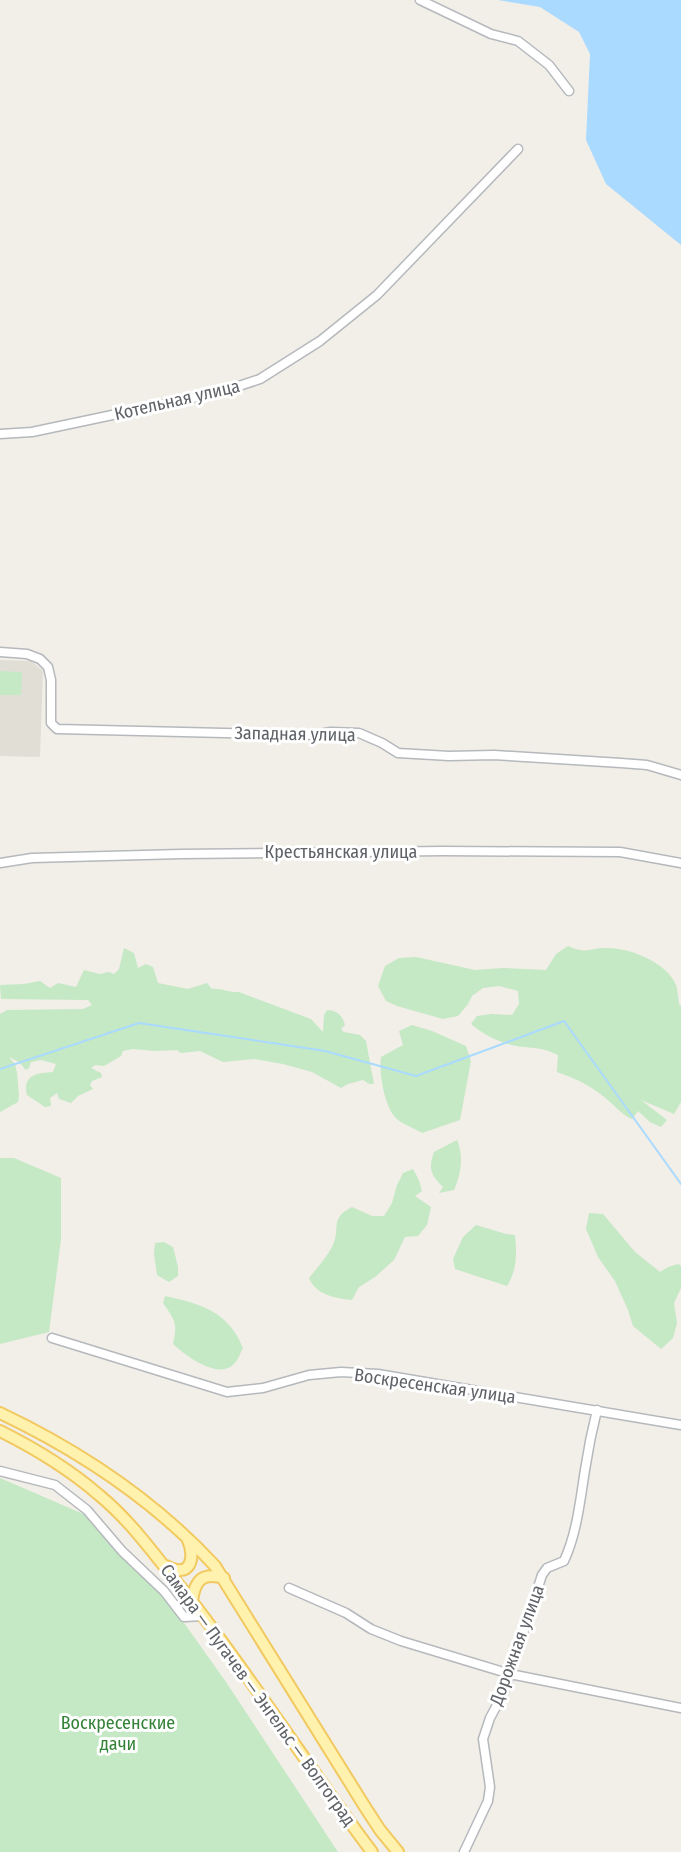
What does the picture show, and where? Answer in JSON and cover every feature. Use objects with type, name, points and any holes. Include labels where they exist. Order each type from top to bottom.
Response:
[{"type":"main road","name":"Самара — Пугачев — Энгельс — Волгоград","points":[[0,1413],[89,1461],[138,1497],[187,1538],[215,1566],[365,1807],[398,1852]]},
{"type":"main road","name":"Самара — Пугачев — Энгельс — Волгоград","points":[[0,1431],[50,1458],[101,1496],[123,1516],[192,1601],[261,1693],[372,1852]]},
{"type":"main road","points":[[163,1565],[178,1571],[190,1564],[193,1558],[187,1538]]},
{"type":"main road","points":[[192,1601],[197,1583],[204,1577],[212,1575],[224,1578]]},
{"type":"street","points":[[420,0],[491,34],[518,41],[549,65],[569,91]]},
{"type":"street","name":"Котельная улица","points":[[0,434],[32,432],[221,392],[260,379],[320,341],[377,296],[518,149]]},
{"type":"street","name":"Западная улица","points":[[0,652],[27,654],[40,659],[48,667],[51,680],[51,723],[57,729],[314,735],[347,732],[358,733],[398,753],[449,756],[494,755],[621,763],[647,765],[681,774]]},
{"type":"street","name":"Крестьянская улица","points":[[0,863],[32,858],[444,851],[620,852],[681,863]]},
{"type":"street","name":"Воскресенская улица","points":[[52,1338],[227,1392],[264,1388],[309,1375],[341,1372],[378,1374],[681,1425]]},
{"type":"street","name":"Дорожная улица","points":[[464,1852],[488,1801],[490,1786],[483,1739],[490,1718],[504,1692],[542,1575],[547,1568],[564,1561],[570,1550],[597,1410]]},
{"type":"street","points":[[0,1471],[55,1485],[87,1510],[122,1551],[164,1591],[184,1617],[203,1616]]},
{"type":"street","points":[[289,1588],[346,1613],[371,1629],[401,1641],[488,1665],[510,1674],[681,1708]]},
{"type":"shaded area","points":[[0,660],[31,661],[43,671],[40,757],[0,756]]},
{"type":"green space","points":[[0,671],[22,672],[21,695],[0,695]]},
{"type":"green space","points":[[568,946],[583,950],[613,948],[633,952],[653,961],[675,983],[681,1006],[681,1102],[674,1114],[641,1100],[667,1120],[661,1127],[650,1122],[638,1111],[632,1119],[591,1088],[557,1072],[558,1055],[542,1049],[503,1042],[483,1033],[471,1024],[477,1016],[512,1015],[519,1004],[518,991],[499,986],[483,988],[472,996],[458,1016],[443,1019],[386,1001],[378,986],[385,966],[399,958],[416,957],[475,970],[503,968],[546,970],[556,954]]},
{"type":"green space","points":[[124,948],[134,953],[138,968],[146,964],[153,967],[158,983],[188,989],[207,983],[212,989],[239,992],[311,1019],[323,1032],[324,1015],[327,1010],[334,1011],[341,1016],[344,1022],[345,1025],[341,1029],[344,1032],[360,1035],[366,1041],[374,1084],[363,1080],[341,1088],[312,1072],[283,1064],[254,1059],[223,1062],[200,1051],[181,1053],[177,1050],[133,1049],[123,1051],[121,1056],[104,1066],[95,1065],[91,1068],[101,1073],[102,1077],[92,1081],[90,1085],[93,1089],[78,1096],[71,1103],[59,1099],[57,1093],[50,1098],[51,1106],[45,1107],[27,1095],[27,1083],[36,1074],[53,1072],[56,1064],[41,1060],[31,1062],[26,1070],[19,1062],[9,1057],[15,1064],[17,1073],[18,1102],[0,1112],[0,1014],[7,1010],[83,1009],[92,1005],[88,1000],[1,999],[0,985],[40,981],[50,988],[58,983],[76,987],[84,970],[100,974],[109,972],[114,974],[119,969]]},
{"type":"green space","points":[[412,1025],[466,1046],[471,1061],[460,1120],[422,1133],[396,1119],[390,1110],[383,1088],[381,1071],[381,1057],[403,1045],[399,1031]]},
{"type":"green space","points":[[457,1140],[461,1159],[460,1172],[454,1190],[439,1193],[443,1187],[433,1175],[431,1167],[434,1152]]},
{"type":"green space","points":[[0,1158],[14,1158],[61,1178],[61,1239],[49,1332],[0,1344]]},
{"type":"green space","points":[[413,1169],[422,1191],[415,1196],[431,1207],[427,1225],[418,1236],[405,1237],[394,1260],[375,1277],[359,1287],[352,1300],[333,1297],[321,1292],[309,1278],[332,1247],[340,1216],[352,1207],[372,1216],[384,1216],[392,1203],[403,1173]]},
{"type":"green space","points":[[589,1213],[603,1214],[635,1252],[660,1272],[678,1264],[681,1266],[681,1288],[674,1303],[677,1323],[673,1338],[661,1349],[633,1326],[615,1281],[598,1257],[586,1229]]},
{"type":"green space","points":[[476,1225],[515,1235],[516,1262],[507,1286],[455,1269],[453,1259],[463,1237]]},
{"type":"green space","points":[[164,1242],[173,1247],[178,1267],[178,1276],[169,1282],[157,1275],[154,1254],[155,1243]]},
{"type":"green space","points":[[165,1296],[202,1306],[230,1325],[243,1348],[235,1363],[226,1369],[210,1368],[193,1360],[173,1344],[175,1327],[173,1318],[163,1303]]},
{"type":"green space","name":"Воскресенские дачи","points":[[0,1478],[88,1516],[145,1568],[226,1682],[338,1852],[0,1852]]},
{"type":"water","points":[[498,0],[681,0],[681,245],[606,184],[586,140],[590,54],[579,32],[540,7]]},
{"type":"waterway","points":[[0,1069],[139,1023],[325,1051],[416,1076],[564,1021],[681,1184]]}]
